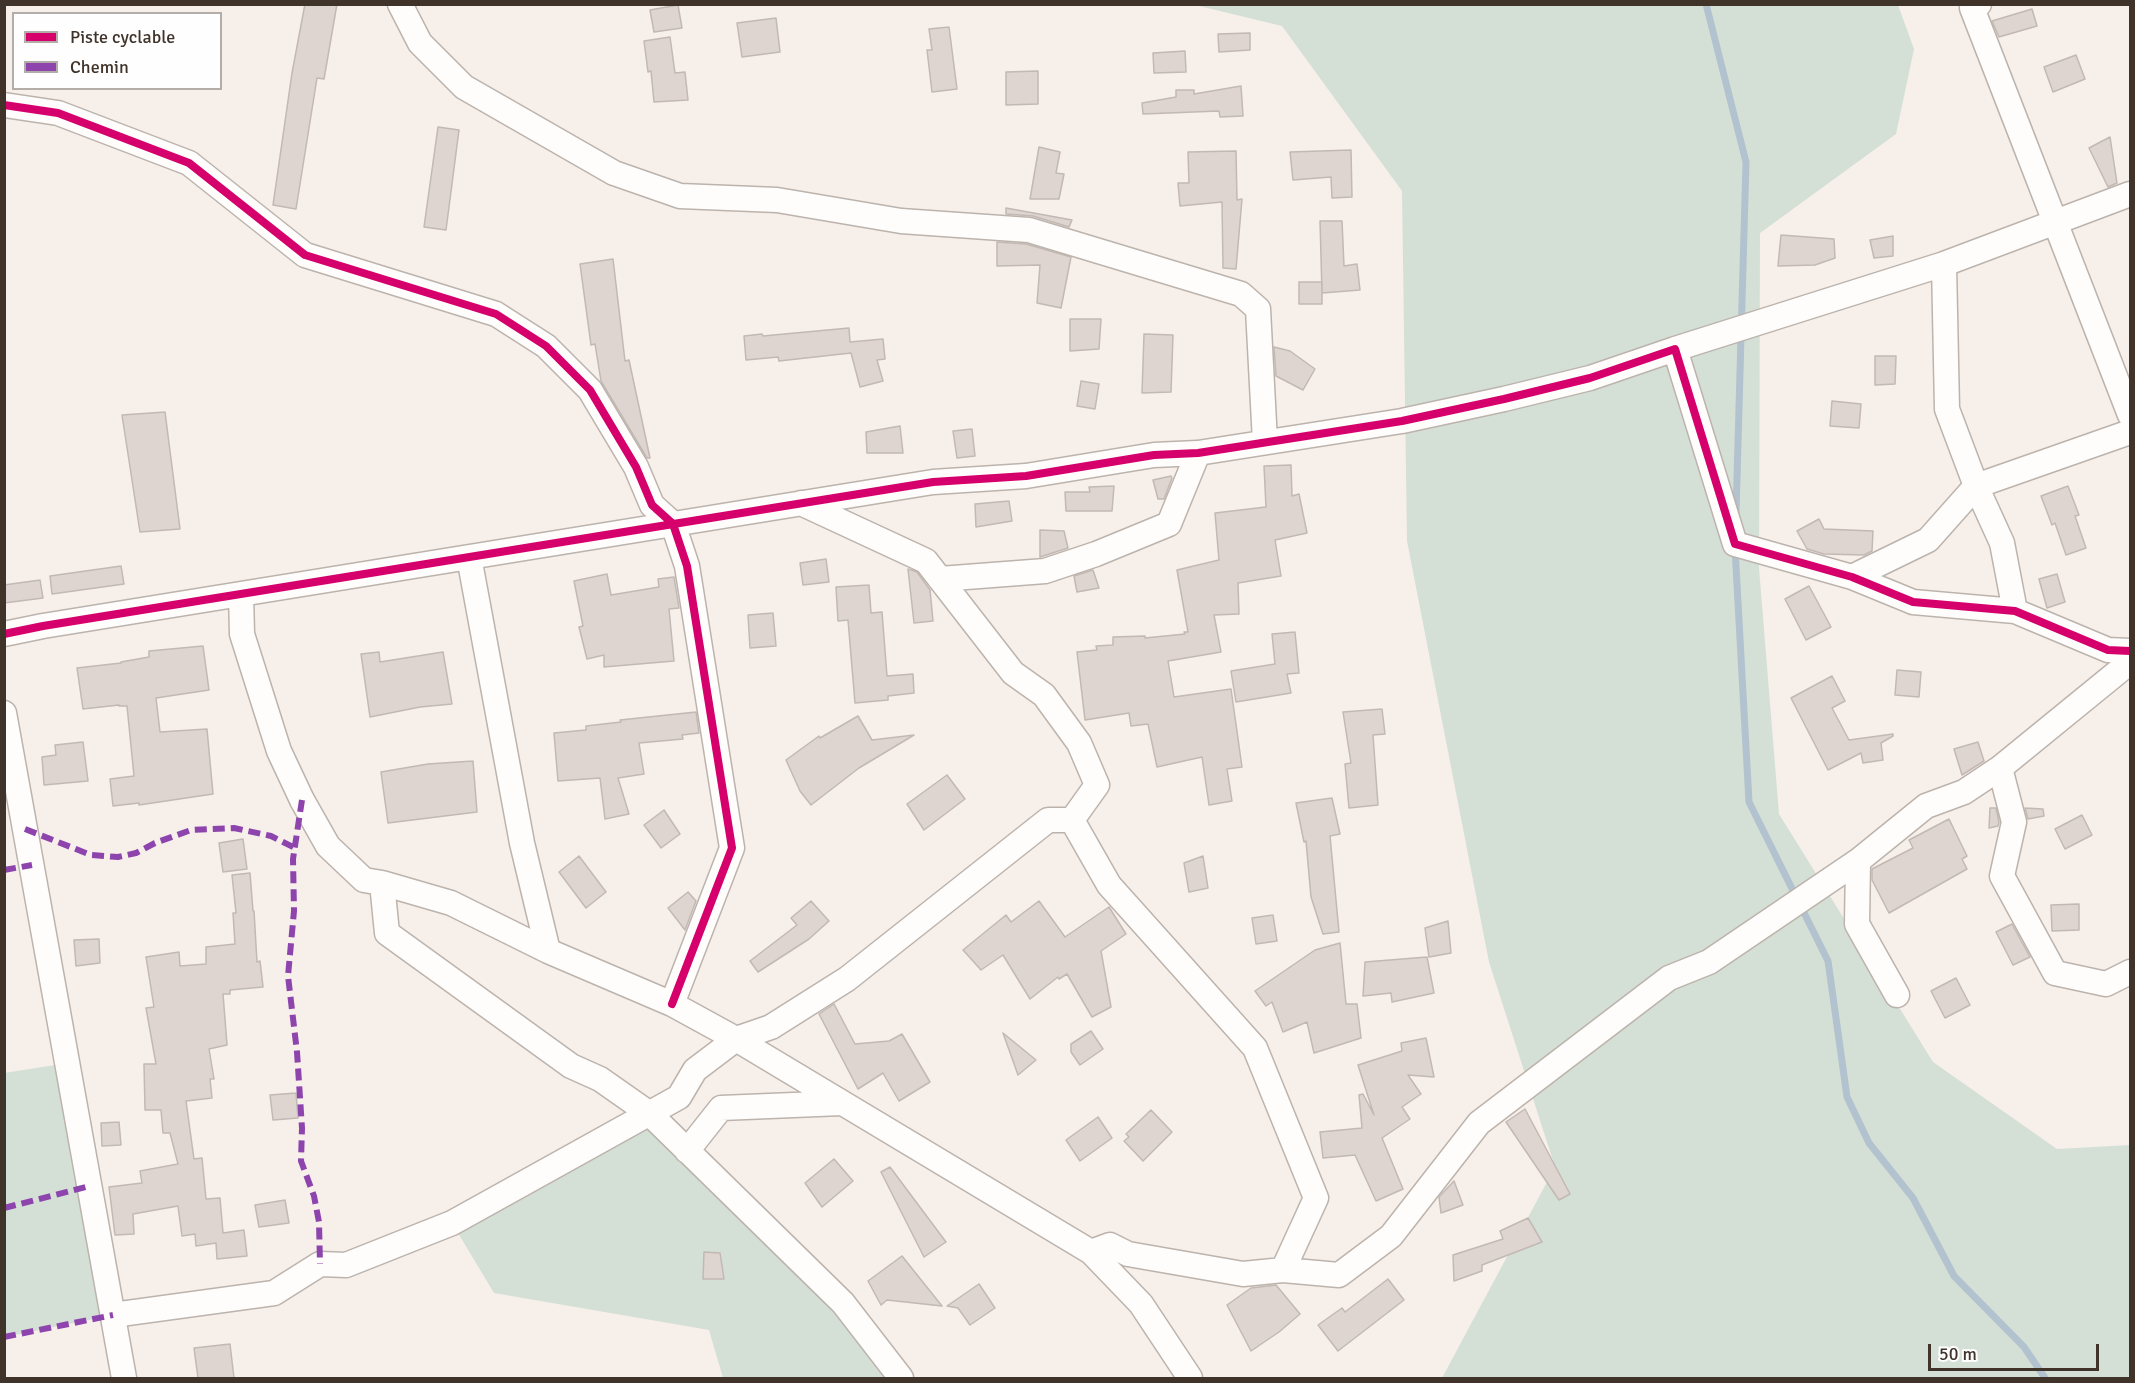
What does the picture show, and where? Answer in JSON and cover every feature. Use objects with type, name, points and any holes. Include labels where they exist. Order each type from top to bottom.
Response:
[{"type":"street","points":[[400,4],[420,43],[464,87],[614,173],[680,196],[777,200],[901,220],[1029,230],[1241,294],[1258,309],[1264,442]]},
{"type":"street","points":[[1979,4],[1972,8],[2130,416]]},
{"type":"street","points":[[4,105],[58,112],[189,163],[305,255],[496,314],[546,345],[590,390],[636,467],[652,505],[673,524],[687,566],[732,848],[672,1004]]},
{"type":"street","points":[[4,634],[933,482],[1026,476],[1154,454],[1198,453],[1402,421],[1590,378],[1674,349],[1944,264],[2130,194]]},
{"type":"street","points":[[1944,264],[1947,409],[2002,543],[2015,611]]},
{"type":"street","points":[[1674,349],[1735,544],[1852,577],[1913,602],[2015,611],[2108,650],[2130,651]]},
{"type":"street","points":[[1852,577],[1928,540],[1977,486],[2130,432]]},
{"type":"street","points":[[940,579],[1045,571],[1096,554],[1169,524],[1198,453]]},
{"type":"street","points":[[801,503],[926,561],[1012,673],[1044,695],[1079,743],[1097,785],[1072,820]]},
{"type":"street","points":[[469,557],[522,843],[548,951]]},
{"type":"street","points":[[241,594],[242,634],[279,752],[328,846],[364,880],[451,903],[548,951],[672,1004],[736,1039],[1090,1252],[1141,1304],[1190,1378]]},
{"type":"street","points":[[1090,1252],[1110,1245],[1128,1254],[1244,1274],[1283,1270],[1339,1275],[1391,1236],[1479,1123],[1669,978],[1708,962],[1858,861],[1926,807],[1964,792],[2000,768],[2130,662]]},
{"type":"street","points":[[4,713],[124,1378]]},
{"type":"street","points":[[2000,768],[2014,822],[2002,876],[2055,973],[2106,984],[2130,972]]},
{"type":"street","points":[[113,1315],[274,1293],[320,1264],[346,1265],[452,1223],[679,1097],[695,1070],[736,1039],[771,1027],[846,979],[1048,820],[1072,820]]},
{"type":"street","points":[[1072,820],[1109,885],[1256,1048],[1316,1198],[1283,1270]]},
{"type":"street","points":[[1858,861],[1857,924],[1897,995]]},
{"type":"street","points":[[382,883],[387,933],[571,1066],[600,1079],[650,1114],[843,1303],[901,1378]]},
{"type":"street","points":[[687,1150],[721,1108],[842,1103]]},
{"type":"shaded area","points":[[1195,5],[1898,5],[1914,49],[1896,134],[1760,233],[1759,568],[1779,814],[1933,1062],[2057,1149],[2130,1145],[2130,1378],[1442,1378],[1555,1167],[1489,962],[1407,541],[1402,191],[1282,26]]},
{"type":"shaded area","points":[[68,1063],[113,1315],[5,1337],[4,1073]]},
{"type":"shaded area","points":[[650,1114],[901,1378],[723,1378],[709,1330],[494,1293],[452,1223]]},
{"type":"building","points":[[305,4],[337,4],[324,79],[317,78],[296,209],[273,205],[292,73]]},
{"type":"building","points":[[678,5],[682,28],[654,32],[650,10]]},
{"type":"building","points":[[2032,9],[2037,26],[1999,37],[1992,21]]},
{"type":"building","points":[[776,18],[780,52],[742,57],[737,23]]},
{"type":"building","points":[[949,27],[957,89],[932,92],[927,50],[932,50],[929,29]]},
{"type":"building","points":[[1250,33],[1250,50],[1219,52],[1218,34]]},
{"type":"building","points":[[670,37],[675,73],[685,72],[688,100],[654,102],[651,71],[648,72],[644,41]]},
{"type":"building","points":[[1185,51],[1186,72],[1154,73],[1153,53]]},
{"type":"building","points":[[2076,55],[2085,79],[2053,92],[2044,67]]},
{"type":"building","points":[[1038,71],[1038,104],[1006,105],[1006,72]]},
{"type":"building","points":[[1241,86],[1243,116],[1220,117],[1219,111],[1143,114],[1142,103],[1176,97],[1176,90],[1194,90],[1194,94]]},
{"type":"building","points":[[438,127],[459,130],[446,230],[424,227]]},
{"type":"building","points":[[2110,137],[2117,183],[2108,187],[2089,148]]},
{"type":"building","points":[[1039,147],[1060,152],[1056,173],[1064,174],[1059,199],[1030,199]]},
{"type":"building","points":[[1351,150],[1352,197],[1332,198],[1331,177],[1293,180],[1290,152]]},
{"type":"building","points":[[1236,151],[1237,200],[1242,199],[1236,269],[1223,268],[1222,202],[1180,206],[1178,183],[1189,183],[1188,152]]},
{"type":"building","points":[[1006,208],[1072,220],[1069,227],[1033,216],[1006,214]]},
{"type":"building","points":[[1320,221],[1342,221],[1344,266],[1357,264],[1360,290],[1322,293]]},
{"type":"building","points":[[1781,235],[1834,239],[1835,258],[1815,265],[1778,266]]},
{"type":"building","points":[[1893,236],[1893,256],[1874,258],[1870,240]]},
{"type":"building","points":[[997,242],[1026,244],[1071,257],[1061,308],[1037,303],[1040,265],[997,266]]},
{"type":"building","points":[[613,259],[625,361],[629,360],[650,458],[647,458],[601,381],[595,344],[591,345],[580,264]]},
{"type":"building","points":[[1299,282],[1322,282],[1322,304],[1299,304]]},
{"type":"building","points":[[1070,319],[1101,319],[1099,349],[1070,351]]},
{"type":"building","points":[[849,328],[850,342],[883,339],[885,359],[877,360],[883,381],[860,387],[851,353],[779,361],[778,357],[746,360],[744,336]]},
{"type":"building","points":[[1144,334],[1173,335],[1171,392],[1142,393]]},
{"type":"building","points":[[1274,347],[1290,351],[1315,369],[1303,390],[1276,376]]},
{"type":"building","points":[[1875,356],[1896,356],[1895,384],[1875,385]]},
{"type":"building","points":[[1081,381],[1099,384],[1095,409],[1077,406]]},
{"type":"building","points":[[1832,401],[1861,404],[1859,428],[1830,426]]},
{"type":"building","points":[[165,412],[180,529],[140,532],[122,415]]},
{"type":"building","points":[[900,426],[903,453],[867,453],[866,432]]},
{"type":"building","points":[[972,429],[975,456],[957,458],[953,431]]},
{"type":"building","points":[[1291,465],[1292,496],[1299,494],[1307,533],[1275,540],[1281,576],[1238,583],[1239,614],[1214,615],[1221,652],[1168,661],[1174,697],[1231,689],[1242,767],[1227,769],[1232,801],[1209,805],[1202,757],[1157,767],[1148,724],[1131,726],[1129,713],[1085,720],[1077,652],[1097,650],[1096,646],[1113,645],[1113,637],[1145,636],[1145,638],[1188,632],[1177,570],[1219,560],[1215,513],[1266,507],[1264,466]]},
{"type":"building","points":[[1171,476],[1164,499],[1158,499],[1153,480]]},
{"type":"building","points":[[1114,486],[1112,511],[1066,511],[1065,492],[1090,492],[1089,487]]},
{"type":"building","points":[[2068,486],[2079,515],[2075,516],[2086,548],[2066,555],[2055,523],[2052,525],[2041,496]]},
{"type":"building","points":[[1009,501],[1012,521],[976,527],[975,504]]},
{"type":"building","points":[[1819,519],[1824,529],[1873,531],[1872,551],[1864,555],[1824,554],[1807,549],[1797,531]]},
{"type":"building","points":[[1040,530],[1064,531],[1068,548],[1040,557]]},
{"type":"building","points":[[826,559],[829,582],[803,585],[800,563]]},
{"type":"building","points":[[121,566],[124,584],[52,594],[50,576]]},
{"type":"building","points":[[908,569],[917,572],[930,590],[933,621],[914,623]]},
{"type":"building","points":[[1093,570],[1099,588],[1077,592],[1074,576]]},
{"type":"building","points":[[607,574],[611,595],[659,587],[658,579],[674,577],[679,608],[669,609],[674,661],[604,667],[604,655],[587,659],[579,627],[583,626],[574,581]]},
{"type":"building","points":[[2057,574],[2065,602],[2047,608],[2039,579]]},
{"type":"building","points":[[40,580],[43,598],[4,603],[4,585]]},
{"type":"building","points":[[869,585],[871,613],[882,612],[887,676],[913,674],[914,693],[888,696],[888,700],[855,703],[848,620],[838,621],[836,587]]},
{"type":"building","points":[[1809,586],[1831,627],[1806,640],[1785,599]]},
{"type":"building","points":[[773,613],[776,646],[750,648],[748,615]]},
{"type":"building","points":[[1295,632],[1299,673],[1287,674],[1291,693],[1236,702],[1231,671],[1275,664],[1272,634]]},
{"type":"building","points":[[203,646],[209,690],[156,698],[160,732],[207,729],[213,794],[139,805],[139,803],[113,806],[110,779],[134,776],[127,706],[83,709],[77,668],[149,657],[149,651]]},
{"type":"building","points":[[379,652],[380,662],[443,652],[452,704],[420,707],[370,717],[361,654]]},
{"type":"building","points":[[1897,670],[1921,672],[1919,697],[1895,695]]},
{"type":"building","points":[[1832,676],[1845,701],[1832,708],[1849,740],[1893,734],[1881,743],[1883,760],[1863,763],[1861,753],[1828,770],[1791,698]]},
{"type":"building","points":[[1382,709],[1385,734],[1373,735],[1378,805],[1349,808],[1345,764],[1351,763],[1343,712]]},
{"type":"building","points":[[696,712],[699,733],[682,735],[683,739],[639,743],[644,774],[618,778],[629,814],[605,819],[600,778],[558,781],[554,733],[586,730],[586,726],[621,722],[620,720]]},
{"type":"building","points":[[858,716],[872,740],[914,735],[859,768],[811,805],[800,791],[786,760],[819,736],[820,738]]},
{"type":"building","points":[[83,742],[88,781],[44,785],[42,757],[56,755],[55,745]]},
{"type":"building","points":[[1978,742],[1984,761],[1962,775],[1954,749]]},
{"type":"building","points":[[473,761],[477,812],[388,823],[381,772],[428,764]]},
{"type":"building","points":[[947,775],[965,799],[924,830],[907,804]]},
{"type":"building","points":[[1332,798],[1340,834],[1330,836],[1339,932],[1323,934],[1311,897],[1306,841],[1304,842],[1296,803]]},
{"type":"building","points":[[1990,808],[1996,808],[1999,822],[1998,826],[1989,828]]},
{"type":"building","points":[[2025,808],[2043,809],[2044,816],[2028,819]]},
{"type":"building","points":[[664,810],[680,834],[661,848],[644,825]]},
{"type":"building","points":[[2082,815],[2092,835],[2065,849],[2055,829]]},
{"type":"building","points":[[1949,819],[1967,856],[1962,859],[1967,869],[1889,913],[1872,880],[1872,869],[1913,848],[1909,840]]},
{"type":"building","points":[[243,839],[247,869],[223,872],[219,843]]},
{"type":"building","points":[[579,856],[606,892],[586,908],[559,872]]},
{"type":"building","points":[[1203,856],[1208,888],[1189,892],[1184,863]]},
{"type":"building","points":[[250,873],[257,962],[260,961],[263,987],[230,990],[230,994],[223,994],[227,1045],[209,1049],[214,1079],[210,1079],[212,1098],[186,1101],[194,1159],[202,1158],[206,1199],[220,1198],[223,1233],[244,1230],[247,1256],[217,1259],[216,1243],[196,1246],[195,1234],[182,1236],[178,1206],[133,1214],[134,1234],[115,1235],[109,1187],[142,1183],[140,1171],[178,1164],[170,1133],[163,1133],[161,1110],[145,1110],[144,1064],[156,1064],[146,1008],[154,1007],[146,957],[179,952],[180,966],[206,964],[206,947],[235,944],[233,913],[236,913],[232,875]]},
{"type":"building","points":[[688,892],[696,901],[685,930],[668,908]]},
{"type":"building","points":[[811,901],[829,921],[809,939],[758,972],[750,961],[797,925],[791,918]]},
{"type":"building","points":[[1039,901],[1065,937],[1109,907],[1126,934],[1101,951],[1111,1007],[1092,1017],[1067,974],[1059,979],[1058,977],[1030,999],[1003,955],[981,970],[963,950],[1006,915],[1011,922]]},
{"type":"building","points":[[2079,904],[2079,930],[2052,931],[2051,905]]},
{"type":"building","points":[[1273,915],[1277,941],[1256,944],[1252,918]]},
{"type":"building","points":[[1448,921],[1451,953],[1429,957],[1425,928]]},
{"type":"building","points":[[2012,924],[2030,957],[2013,965],[1996,932]]},
{"type":"building","points":[[99,939],[100,963],[76,966],[74,940]]},
{"type":"building","points":[[1340,943],[1346,1004],[1357,1004],[1361,1038],[1314,1053],[1307,1022],[1283,1032],[1272,1002],[1266,1006],[1255,991],[1315,950]]},
{"type":"building","points":[[1427,957],[1434,993],[1392,1002],[1391,993],[1363,996],[1365,962]]},
{"type":"building","points":[[1956,978],[1970,1005],[1945,1018],[1931,991]]},
{"type":"building","points":[[834,1004],[855,1044],[889,1041],[902,1034],[930,1082],[899,1101],[883,1073],[858,1089],[819,1014]]},
{"type":"building","points":[[1091,1031],[1103,1049],[1080,1065],[1071,1052],[1071,1044]]},
{"type":"building","points":[[1003,1033],[1036,1060],[1018,1075]]},
{"type":"building","points":[[1426,1038],[1434,1077],[1408,1075],[1421,1094],[1402,1107],[1410,1119],[1382,1138],[1403,1189],[1376,1201],[1355,1155],[1323,1158],[1320,1132],[1362,1128],[1359,1095],[1363,1094],[1374,1115],[1358,1065],[1402,1051],[1401,1043]]},
{"type":"building","points":[[296,1093],[298,1118],[273,1120],[270,1095]]},
{"type":"building","points":[[1525,1109],[1570,1194],[1559,1200],[1506,1122]]},
{"type":"building","points":[[1151,1110],[1172,1132],[1143,1161],[1124,1141],[1129,1137],[1126,1134]]},
{"type":"building","points":[[1098,1117],[1112,1138],[1080,1161],[1066,1140]]},
{"type":"building","points":[[119,1122],[121,1145],[102,1146],[101,1123]]},
{"type":"building","points":[[834,1159],[853,1181],[822,1207],[805,1183]]},
{"type":"building","points":[[890,1167],[946,1242],[924,1257],[881,1172]]},
{"type":"building","points":[[1454,1181],[1463,1205],[1441,1213],[1439,1197]]},
{"type":"building","points":[[285,1200],[289,1223],[259,1227],[255,1205]]},
{"type":"building","points":[[1528,1218],[1542,1242],[1482,1265],[1482,1271],[1454,1281],[1453,1255],[1503,1239],[1500,1231]]},
{"type":"building","points":[[704,1252],[720,1253],[724,1279],[703,1279]]},
{"type":"building","points":[[902,1256],[942,1306],[887,1300],[881,1305],[868,1281]]},
{"type":"building","points":[[1388,1279],[1404,1300],[1338,1351],[1318,1325],[1342,1308],[1345,1312]]},
{"type":"building","points":[[979,1284],[995,1308],[970,1325],[958,1308],[947,1306]]},
{"type":"building","points":[[1276,1285],[1300,1314],[1251,1351],[1227,1305],[1251,1288]]},
{"type":"building","points":[[230,1344],[234,1378],[198,1378],[194,1348]]},
{"type":"waterway","points":[[1706,4],[1746,162],[1736,513]]},
{"type":"waterway","points":[[1735,548],[1749,802],[1828,961],[1847,1097],[1869,1143],[1913,1198],[1954,1276],[2024,1347],[2045,1378]]},
{"type":"marked path","points":[[302,800],[293,859],[294,911],[288,976],[297,1052],[302,1128],[301,1161],[314,1196],[319,1222],[320,1264]]},
{"type":"marked path","points":[[25,829],[91,855],[118,857],[136,853],[155,843],[191,830],[234,828],[271,836],[295,848]]},
{"type":"marked path","points":[[4,870],[32,865]]},
{"type":"marked path","points":[[4,1208],[90,1186]]},
{"type":"marked path","points":[[4,1337],[113,1315]]},
{"type":"cycle path","points":[[4,105],[58,113],[189,163],[305,255],[496,314],[546,346],[590,390],[636,467],[652,505],[673,524],[687,566],[732,848],[672,1004]]},
{"type":"cycle path","points":[[4,634],[933,482],[1026,476],[1154,455],[1198,453],[1402,421],[1590,378],[1675,349],[1735,544],[1852,577],[1913,602],[2015,611],[2108,650],[2130,651]]}]
